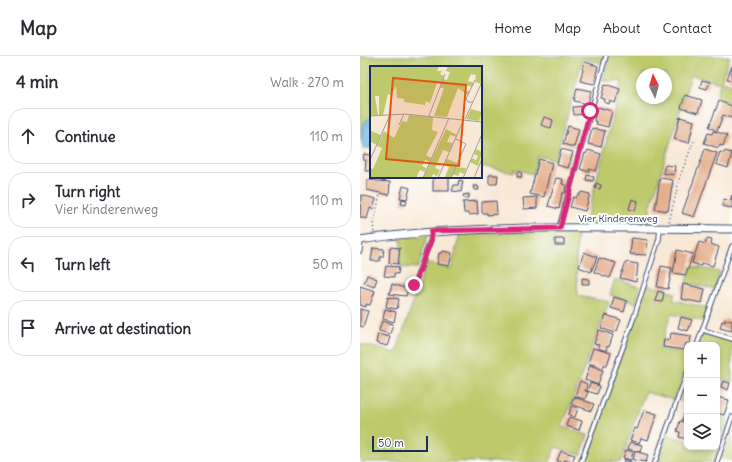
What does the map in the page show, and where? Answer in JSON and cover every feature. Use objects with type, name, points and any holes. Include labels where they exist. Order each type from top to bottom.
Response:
[{"type":"street","name":"Vier Kinderenweg","points":[[361,240],[431,231],[560,228],[732,229]]},
{"type":"lane","points":[[560,228],[606,56]]},
{"type":"lane","points":[[580,462],[633,320],[660,239],[660,228]]},
{"type":"lane","points":[[414,285],[431,240],[431,231]]},
{"type":"lane","points":[[360,251],[361,240]]},
{"type":"lane","points":[[698,342],[732,246]]},
{"type":"lane","points":[[703,330],[732,339]]},
{"type":"lane","points":[[655,462],[685,378]]},
{"type":"lane","points":[[717,462],[732,417]]},
{"type":"path","points":[[669,228],[669,216],[680,176],[695,138]]},
{"type":"path","points":[[375,238],[373,224],[380,194]]},
{"type":"green space","points":[[360,56],[605,56],[603,63],[583,59],[555,160],[538,156],[533,174],[515,169],[514,173],[482,166],[482,66],[370,66],[370,117],[363,124],[361,139]]},
{"type":"green space","points":[[609,56],[730,56],[721,81],[732,84],[732,103],[716,99],[720,83],[691,75],[650,208],[650,224],[585,224],[622,81],[603,81]]},
{"type":"green space","points":[[577,232],[576,266],[578,296],[609,302],[562,427],[588,435],[581,455],[555,447],[550,462],[360,462],[360,344],[396,353],[426,263],[451,269],[460,233]]},
{"type":"green space","points":[[428,235],[418,268],[400,267],[401,237]]},
{"type":"green space","points":[[691,266],[720,272],[715,289],[686,283]]},
{"type":"green space","points":[[615,279],[640,287],[636,303],[610,295]]},
{"type":"green space","points":[[647,285],[675,293],[673,300],[708,308],[703,321],[671,314],[660,349],[684,352],[684,375],[674,400],[645,392],[621,462],[583,462]]},
{"type":"green space","points":[[704,333],[732,341],[732,382],[720,379],[720,342],[700,342]]},
{"type":"green space","points":[[684,386],[684,402],[681,401]]},
{"type":"green space","points":[[720,416],[729,419],[725,432],[720,431]]},
{"type":"green space","points":[[732,427],[732,461],[720,457]]},
{"type":"green space","points":[[667,435],[684,440],[684,450],[719,450],[715,462],[657,462]]},
{"type":"water","points":[[370,117],[370,148],[363,148],[362,130]]},
{"type":"building","points":[[585,62],[598,66],[594,84],[580,81]]},
{"type":"building","points":[[732,66],[732,80],[727,79]]},
{"type":"building","points":[[702,80],[710,82],[707,89],[700,87]]},
{"type":"building","points":[[605,84],[620,89],[615,103],[610,101],[609,104],[604,102],[605,99],[601,98]]},
{"type":"building","points":[[577,88],[591,91],[588,104],[574,101]]},
{"type":"building","points":[[685,95],[702,100],[698,113],[681,108]]},
{"type":"building","points":[[719,101],[732,106],[732,117],[723,115],[717,131],[709,127]]},
{"type":"building","points":[[586,106],[587,114],[574,115],[573,107]]},
{"type":"building","points":[[598,107],[612,111],[608,127],[596,124],[597,122],[594,121]]},
{"type":"building","points":[[544,117],[553,120],[551,128],[541,125]]},
{"type":"building","points":[[680,117],[694,121],[689,143],[674,139]]},
{"type":"building","points":[[568,126],[579,129],[574,147],[563,144]]},
{"type":"building","points":[[592,128],[605,131],[601,147],[588,144]]},
{"type":"building","points":[[713,131],[727,135],[723,146],[720,145],[718,148],[704,143],[708,133],[712,134]]},
{"type":"building","points":[[561,149],[573,152],[568,168],[557,165]]},
{"type":"building","points":[[705,149],[717,153],[694,217],[682,213]]},
{"type":"building","points":[[588,150],[601,154],[596,171],[589,169],[589,172],[580,169],[585,153],[586,154]]},
{"type":"building","points":[[725,151],[732,153],[728,168],[716,164],[720,152],[724,153]]},
{"type":"building","points":[[364,154],[370,155],[370,171],[365,171],[366,160],[363,160]]},
{"type":"building","points":[[539,159],[552,163],[544,197],[530,194]]},
{"type":"building","points":[[665,165],[675,166],[674,175],[663,173]]},
{"type":"building","points":[[517,172],[521,172],[522,177],[517,177]]},
{"type":"building","points":[[489,175],[498,175],[497,184],[489,184]]},
{"type":"building","points":[[587,175],[594,177],[593,181],[586,180]]},
{"type":"building","points":[[433,178],[449,178],[449,191],[433,191]]},
{"type":"building","points":[[556,178],[563,179],[562,184],[566,185],[565,193],[562,193],[559,209],[548,206]]},
{"type":"building","points":[[660,178],[673,180],[668,211],[655,209]]},
{"type":"building","points":[[367,180],[390,182],[389,195],[367,190]]},
{"type":"building","points":[[459,180],[463,181],[461,192],[452,191],[454,185],[458,185]]},
{"type":"building","points":[[596,183],[601,185],[600,189],[595,188]]},
{"type":"building","points":[[403,186],[410,188],[407,199],[400,198]]},
{"type":"building","points":[[473,186],[478,186],[479,190],[474,190]]},
{"type":"building","points":[[581,192],[590,194],[585,211],[570,207],[573,197],[576,198]]},
{"type":"building","points":[[469,194],[469,198],[464,198],[463,195]]},
{"type":"building","points":[[361,195],[376,199],[373,209],[370,208],[367,219],[360,217]]},
{"type":"building","points":[[732,195],[732,208],[722,206],[724,199],[730,201]]},
{"type":"building","points":[[537,197],[537,208],[524,209],[523,198]]},
{"type":"building","points":[[402,199],[407,200],[406,205],[401,204]]},
{"type":"building","points":[[632,199],[638,201],[635,211],[629,209]]},
{"type":"building","points":[[477,201],[478,214],[468,215],[468,213],[464,213],[463,202]]},
{"type":"building","points":[[496,201],[497,214],[487,215],[487,213],[482,213],[482,202]]},
{"type":"building","points":[[632,238],[648,240],[646,255],[630,254]]},
{"type":"building","points":[[555,239],[564,239],[564,245],[555,245]]},
{"type":"building","points":[[707,239],[712,240],[711,244],[719,247],[713,266],[702,263],[701,266],[692,263],[699,242],[705,244]]},
{"type":"building","points":[[390,247],[400,248],[398,264],[389,263]]},
{"type":"building","points":[[373,248],[384,249],[383,257],[380,257],[380,261],[371,261]]},
{"type":"building","points":[[677,250],[693,254],[686,275],[673,273]]},
{"type":"building","points":[[443,251],[452,253],[449,266],[437,264],[439,253],[442,253]]},
{"type":"building","points":[[584,252],[597,257],[591,272],[579,267]]},
{"type":"building","points":[[599,258],[616,263],[610,278],[594,272]]},
{"type":"building","points":[[626,262],[638,264],[636,282],[620,278]]},
{"type":"building","points":[[386,266],[399,267],[398,274],[394,273],[394,277],[384,276]]},
{"type":"building","points":[[661,266],[672,268],[668,289],[657,287]]},
{"type":"building","points":[[367,275],[377,279],[374,287],[364,283]]},
{"type":"building","points":[[582,278],[589,279],[589,284],[582,284]]},
{"type":"building","points":[[392,284],[408,289],[406,296],[389,294]]},
{"type":"building","points":[[683,284],[705,289],[702,303],[681,299]]},
{"type":"building","points":[[360,286],[375,291],[370,305],[366,304],[366,307],[360,305]]},
{"type":"building","points":[[658,291],[664,293],[662,302],[655,301]]},
{"type":"building","points":[[388,297],[399,299],[397,309],[386,307]]},
{"type":"building","points":[[614,297],[627,301],[624,312],[611,308]]},
{"type":"building","points":[[360,309],[368,311],[363,327],[360,326]]},
{"type":"building","points":[[385,309],[396,312],[394,322],[383,319]]},
{"type":"building","points":[[606,315],[621,320],[617,331],[615,330],[614,333],[601,328]]},
{"type":"building","points":[[681,317],[692,320],[688,331],[678,328]]},
{"type":"building","points":[[725,319],[732,321],[732,331],[720,328],[722,321],[725,322]]},
{"type":"building","points":[[382,321],[393,324],[390,334],[379,331]]},
{"type":"building","points":[[599,330],[613,335],[606,351],[598,348],[599,345],[594,344]]},
{"type":"building","points":[[671,333],[691,336],[690,342],[684,342],[684,350],[663,347],[664,339],[670,340]]},
{"type":"building","points":[[378,334],[390,337],[387,346],[376,343]]},
{"type":"building","points":[[593,348],[611,353],[607,365],[604,365],[603,368],[588,363]]},
{"type":"building","points":[[590,365],[603,370],[598,385],[585,380]]},
{"type":"building","points":[[580,381],[587,384],[585,391],[588,392],[585,399],[575,396]]},
{"type":"building","points":[[723,381],[730,383],[728,390],[721,387]]},
{"type":"building","points":[[590,383],[600,386],[597,394],[587,391]]},
{"type":"building","points":[[574,397],[594,404],[591,411],[571,404]]},
{"type":"building","points":[[720,398],[729,400],[724,415],[720,414]]},
{"type":"building","points":[[571,406],[578,408],[575,417],[569,415]]},
{"type":"building","points":[[644,410],[657,414],[648,440],[641,438],[639,443],[630,440],[635,428],[637,429]]},
{"type":"building","points":[[569,417],[582,421],[579,430],[566,426]]},
{"type":"building","points":[[680,421],[684,422],[684,438],[679,437],[680,432],[677,431]]},
{"type":"building","points":[[630,442],[642,445],[640,452],[628,449]]},
{"type":"building","points":[[626,450],[633,452],[631,460],[623,458]]},
{"type":"building","points":[[561,451],[575,455],[572,462],[564,460],[564,462],[557,461]]},
{"type":"building","points":[[635,451],[648,455],[646,462],[633,460]]},
{"type":"building","points":[[624,459],[632,462],[623,462]]},
{"type":"route","points":[[414,285],[431,240],[431,231],[560,228],[590,111]]}]
